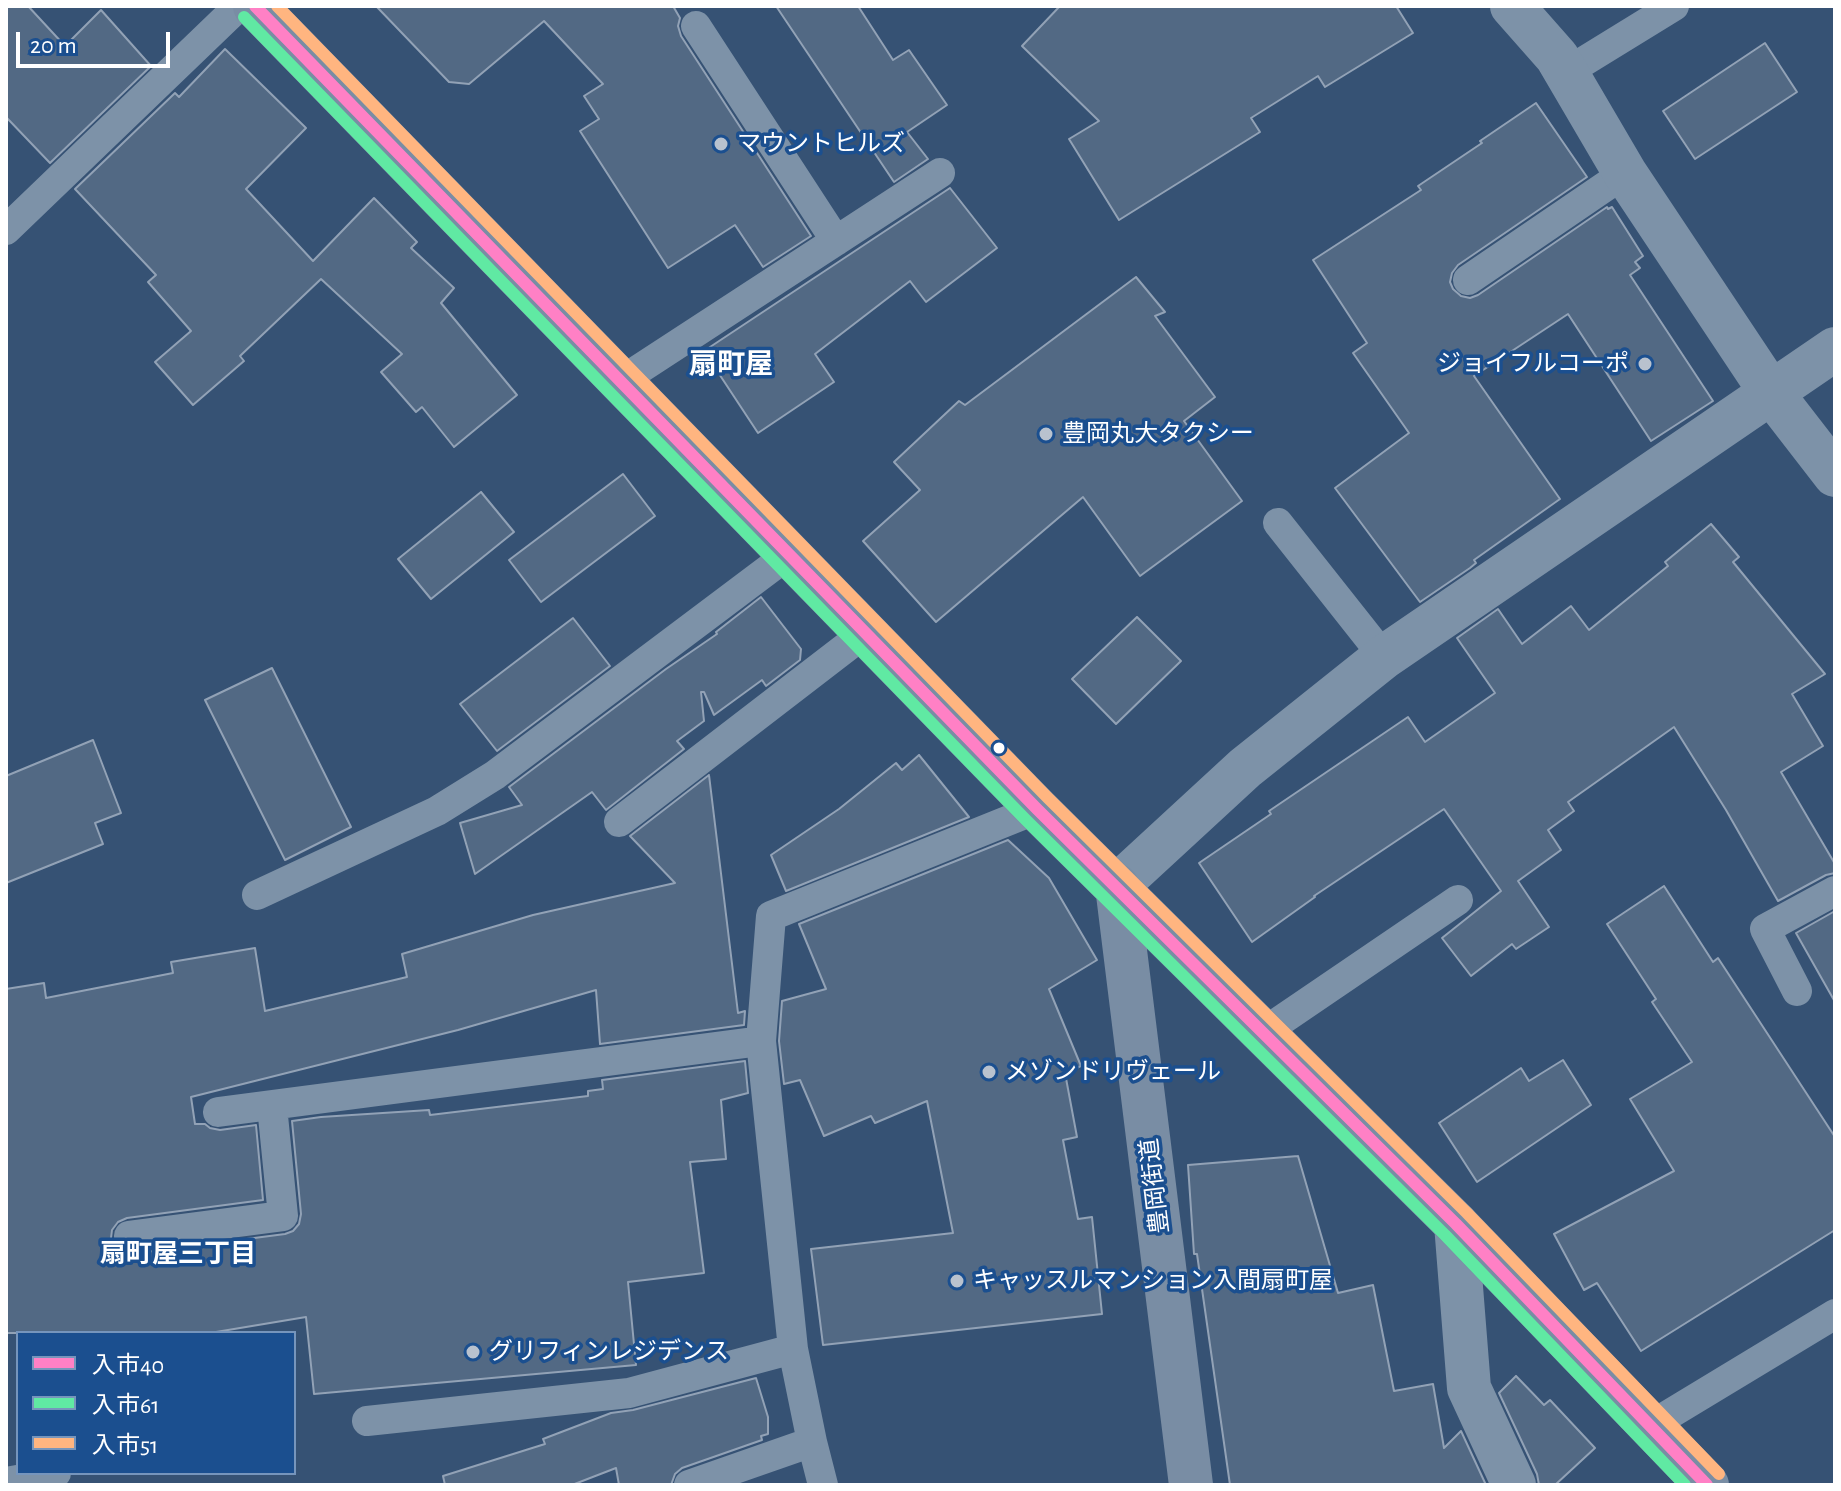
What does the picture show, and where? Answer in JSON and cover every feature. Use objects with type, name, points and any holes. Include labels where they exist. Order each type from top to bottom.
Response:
[{"type":"street","points":[[255,6],[1037,809],[1456,1224],[1707,1485]]},
{"type":"street","points":[[1512,6],[1557,57],[1625,173],[1770,391],[1835,475]]},
{"type":"street","points":[[1117,886],[1245,768],[1384,657],[1835,349]]},
{"type":"street","name":"豊岡街道","points":[[1117,886],[1191,1485]]},
{"type":"street","points":[[1456,1224],[1469,1388],[1514,1485]]},
{"type":"lane","points":[[6,230],[239,6]]},
{"type":"lane","points":[[1565,73],[1674,6]]},
{"type":"lane","points":[[696,26],[836,241]]},
{"type":"lane","points":[[621,381],[940,173]]},
{"type":"lane","points":[[1468,280],[1625,173]]},
{"type":"lane","points":[[1278,523],[1384,657]]},
{"type":"lane","points":[[257,895],[437,811],[495,775],[789,554]]},
{"type":"lane","points":[[619,822],[866,632]]},
{"type":"lane","points":[[823,1485],[793,1349],[761,1041],[771,916],[1037,809]]},
{"type":"lane","points":[[1797,991],[1765,929],[1835,891]]},
{"type":"lane","points":[[1264,1032],[1458,900]]},
{"type":"lane","points":[[218,1112],[761,1041]]},
{"type":"lane","points":[[129,1236],[283,1216],[272,1106]]},
{"type":"lane","points":[[1650,1426],[1835,1314]]},
{"type":"lane","points":[[367,1421],[629,1393],[793,1349]]},
{"type":"lane","points":[[689,1485],[812,1442]]},
{"type":"lane","points":[[6,1482],[45,1475]]},
{"type":"building","points":[[6,6],[28,6],[65,46],[101,10],[151,66],[50,163],[6,117]]},
{"type":"building","points":[[376,6],[673,6],[680,18],[678,26],[681,36],[811,236],[763,267],[735,225],[668,268],[580,131],[599,119],[584,96],[603,84],[544,21],[469,84],[449,82]]},
{"type":"building","points":[[776,6],[858,6],[893,60],[909,50],[947,105],[907,132],[928,159],[894,182]]},
{"type":"building","points":[[1060,6],[1396,6],[1413,33],[1325,87],[1318,76],[1251,118],[1260,132],[1119,220],[1069,139],[1099,121],[1022,46]]},
{"type":"building","points":[[1765,43],[1797,92],[1695,159],[1663,111]]},
{"type":"building","points":[[225,49],[306,128],[246,189],[313,261],[374,198],[417,242],[411,248],[454,288],[441,303],[517,395],[454,447],[422,407],[416,412],[381,372],[402,354],[321,279],[240,356],[244,361],[193,405],[155,362],[191,331],[148,282],[156,275],[75,189],[175,93],[179,97]]},
{"type":"building","points":[[1536,103],[1587,177],[1458,265],[1450,282],[1453,289],[1461,296],[1470,298],[1478,295],[1607,207],[1612,207],[1643,256],[1635,262],[1640,268],[1630,275],[1713,401],[1651,441],[1568,314],[1474,376],[1560,499],[1420,602],[1335,488],[1409,433],[1353,353],[1367,343],[1313,260],[1421,190],[1418,186]]},
{"type":"building","points":[[950,188],[997,248],[926,302],[910,281],[815,354],[834,382],[758,433],[704,351]]},
{"type":"building","name":"豊岡丸大タクシー","points":[[1136,277],[1165,312],[1155,316],[1215,397],[1184,421],[1242,501],[1140,576],[1083,497],[936,622],[863,541],[920,490],[894,462],[959,401],[965,405]]},
{"type":"building","points":[[623,474],[655,516],[541,602],[509,560]]},
{"type":"building","points":[[481,492],[514,532],[431,599],[398,559]]},
{"type":"building","points":[[1711,524],[1739,557],[1733,562],[1825,674],[1792,694],[1823,746],[1781,772],[1835,864],[1835,873],[1778,901],[1674,727],[1568,802],[1574,811],[1548,830],[1561,850],[1518,881],[1549,927],[1516,949],[1512,944],[1471,976],[1442,938],[1501,891],[1444,809],[1314,896],[1252,942],[1199,863],[1271,814],[1269,811],[1408,717],[1425,742],[1495,693],[1457,638],[1498,609],[1522,644],[1571,606],[1589,630],[1668,566],[1665,562]]},
{"type":"building","points":[[761,597],[801,649],[800,660],[766,686],[762,680],[714,715],[704,692],[701,692],[704,721],[677,741],[684,749],[606,810],[592,792],[475,874],[460,823],[522,805],[509,787],[717,634]]},
{"type":"building","points":[[1137,617],[1181,661],[1116,724],[1072,679]]},
{"type":"building","points":[[573,618],[610,666],[497,751],[460,704]]},
{"type":"building","points":[[272,668],[351,827],[285,860],[205,700]]},
{"type":"building","points":[[93,740],[121,813],[95,823],[103,844],[6,883],[6,776]]},
{"type":"building","points":[[919,755],[969,817],[786,891],[771,855],[839,809],[896,763],[902,770]]},
{"type":"building","points":[[709,775],[738,1013],[745,1011],[744,1025],[600,1044],[596,990],[458,1030],[191,1097],[195,1124],[220,1130],[256,1125],[263,1200],[127,1218],[118,1222],[111,1238],[115,1247],[131,1254],[293,1231],[299,1224],[301,1214],[292,1121],[429,1110],[430,1115],[588,1096],[588,1091],[603,1089],[602,1080],[745,1061],[748,1093],[721,1100],[726,1159],[690,1162],[704,1273],[628,1282],[636,1365],[314,1394],[306,1317],[222,1331],[6,1333],[6,989],[44,983],[46,998],[173,973],[171,962],[255,948],[265,1011],[407,977],[402,954],[533,915],[675,883],[630,836]]},
{"type":"building","points":[[1008,840],[1049,878],[1097,960],[1049,989],[1081,1066],[1065,1073],[1077,1137],[1063,1140],[1078,1219],[1092,1217],[1102,1314],[823,1345],[811,1249],[953,1233],[927,1101],[875,1123],[871,1116],[824,1136],[800,1080],[784,1084],[779,1041],[782,1001],[826,989],[799,924]]},
{"type":"building","points":[[1664,886],[1713,962],[1718,958],[1835,1137],[1835,1230],[1641,1351],[1597,1283],[1584,1290],[1554,1234],[1674,1171],[1630,1099],[1692,1062],[1652,1002],[1656,999],[1607,924]]},
{"type":"building","points":[[1835,911],[1835,1002],[1796,933]]},
{"type":"building","points":[[1563,1060],[1591,1105],[1477,1182],[1439,1123],[1521,1068],[1529,1081]]},
{"type":"building","points":[[1298,1156],[1338,1293],[1373,1285],[1394,1391],[1433,1384],[1444,1448],[1461,1431],[1486,1485],[1230,1485],[1197,1254],[1194,1254],[1188,1165]]},
{"type":"building","points":[[1516,1376],[1544,1405],[1550,1400],[1595,1448],[1555,1485],[1539,1485],[1537,1474],[1499,1393]]},
{"type":"building","points":[[756,1378],[768,1417],[768,1434],[761,1436],[762,1440],[682,1468],[675,1474],[671,1485],[619,1485],[616,1468],[572,1485],[445,1485],[443,1476],[545,1444],[543,1439],[611,1413]]},
{"type":"transit line","name":"入市40","points":[[255,6],[1037,809],[1456,1224],[1707,1485]]},
{"type":"transit line","name":"入市51","points":[[277,6],[1048,798],[1467,1213],[1719,1474]]},
{"type":"transit line","name":"入市61","points":[[244,17],[1026,820],[1445,1235],[1685,1485]]},
{"type":"place","name":"マウントヒルズ","points":[[721,144]]},
{"type":"place","name":"ジョイフルコーポ","points":[[1645,364]]},
{"type":"place","name":"豊岡丸大タクシー","points":[[1046,434]]},
{"type":"place","name":"メゾンドリヴェール","points":[[989,1072]]},
{"type":"place","name":"キャッスルマンション入間扇町屋","points":[[957,1281]]},
{"type":"place","name":"グリフィンレジデンス","points":[[473,1352]]},
{"type":"district","name":"扇町屋","points":[[731,365]]},
{"type":"district","name":"扇町屋三丁目","points":[[178,1254]]}]
